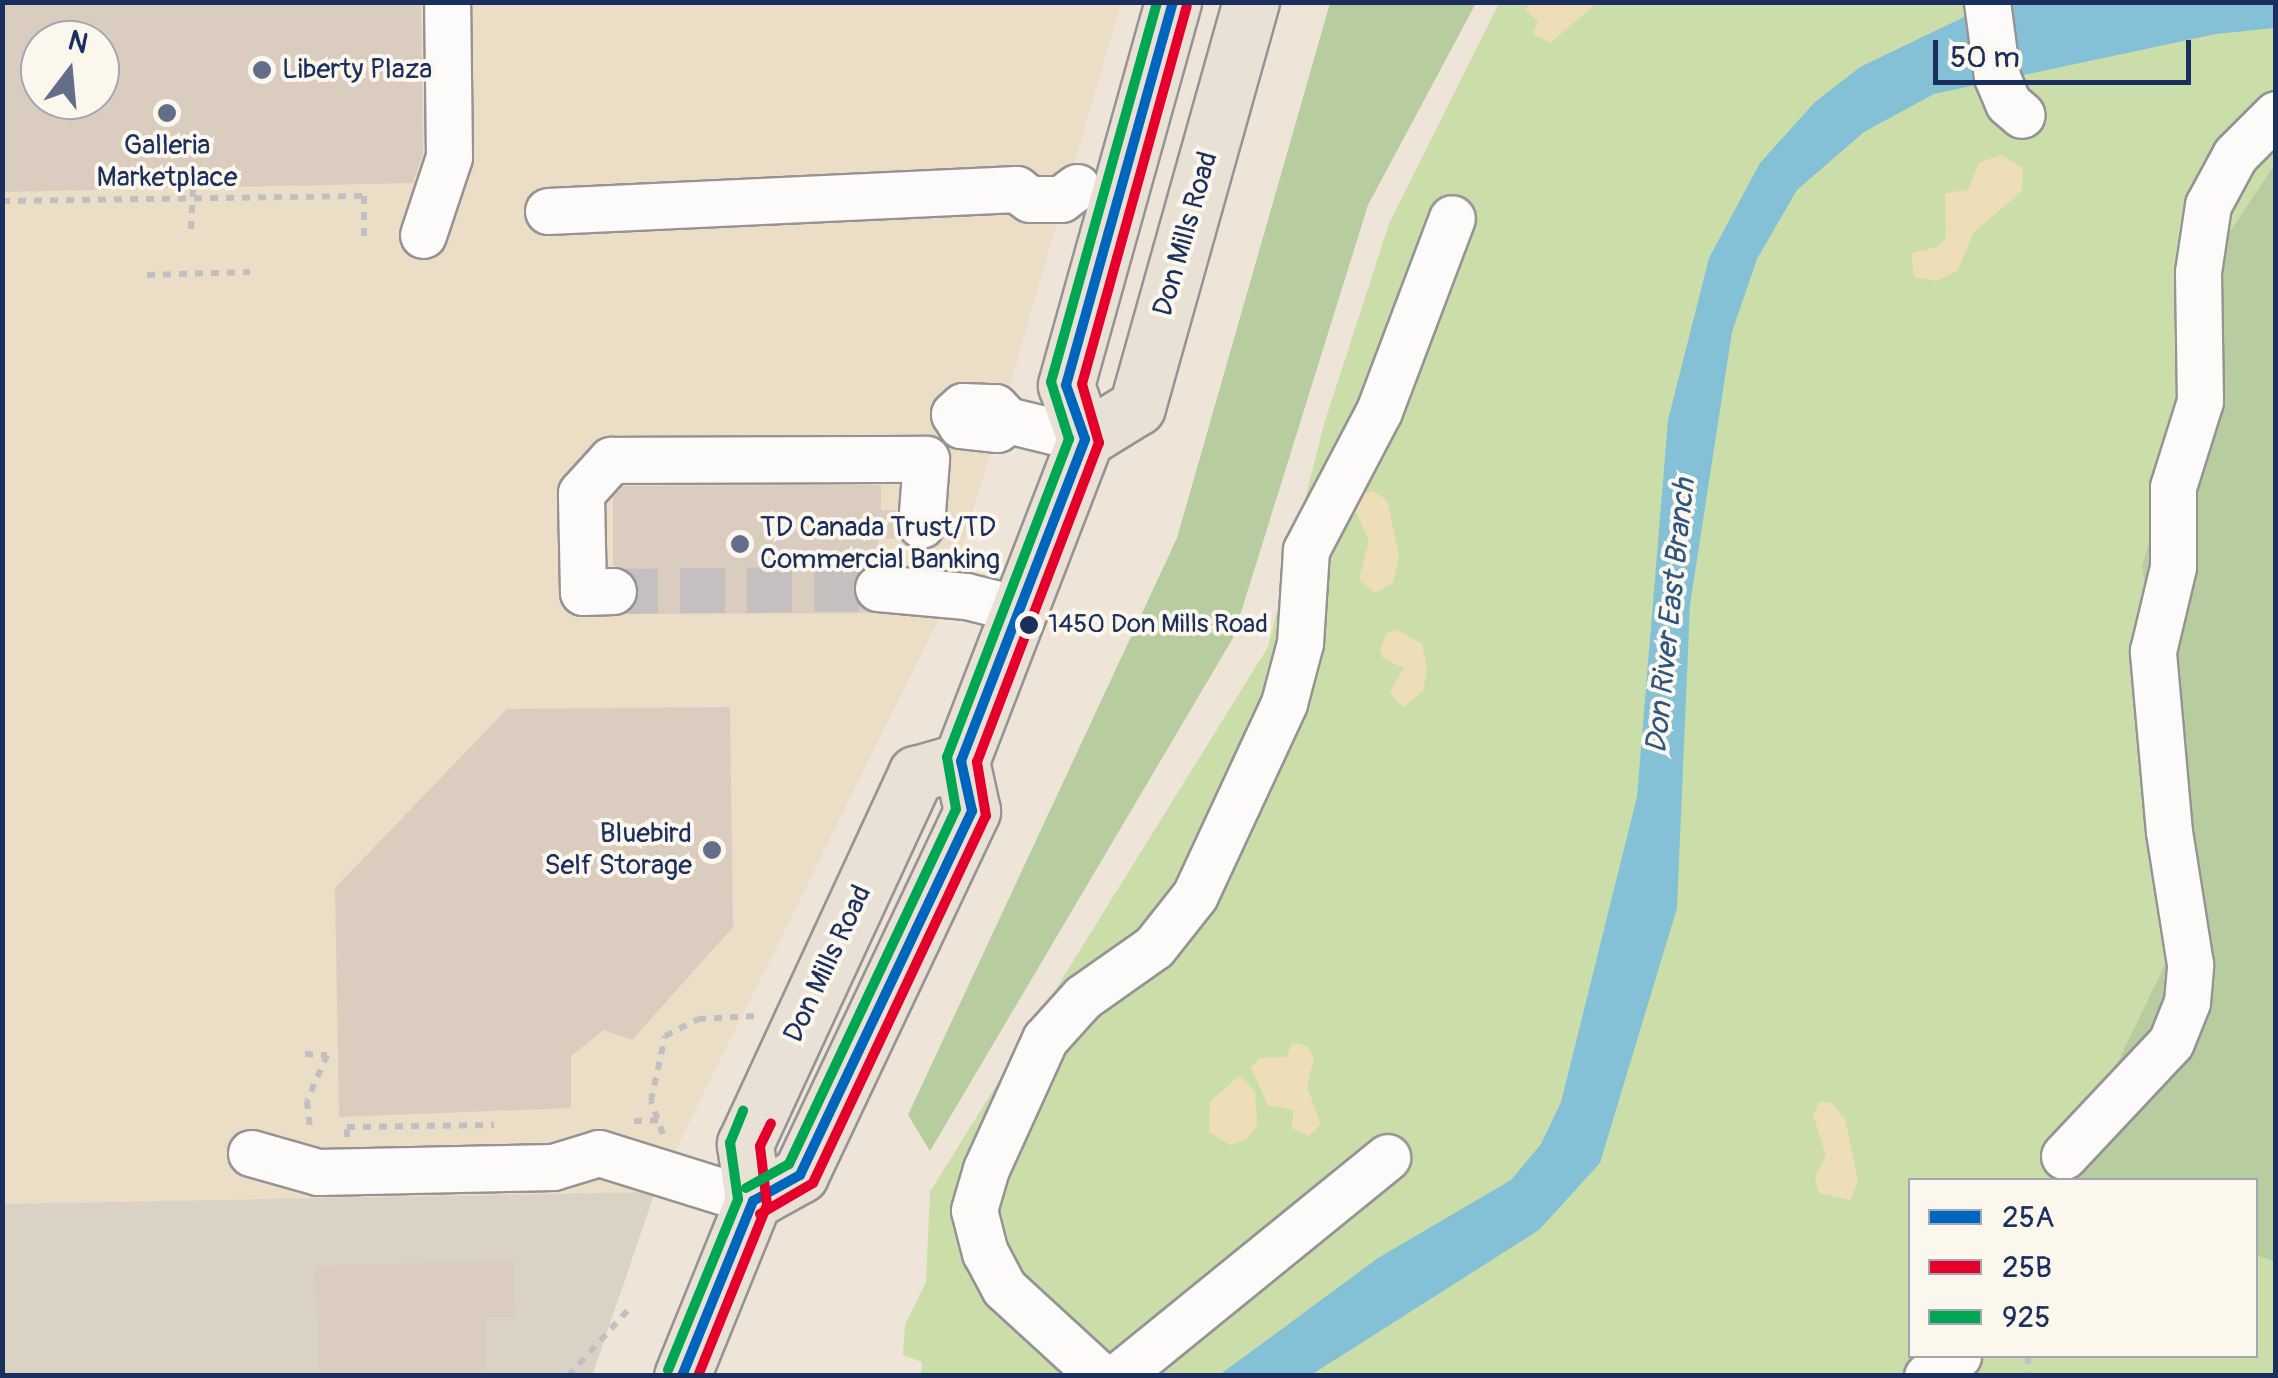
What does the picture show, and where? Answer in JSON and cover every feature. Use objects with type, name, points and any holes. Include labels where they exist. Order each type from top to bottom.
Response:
[{"type":"main road","points":[[682,1376],[753,1201],[800,1175],[972,810],[961,761],[1023,610],[1084,439],[1066,385],[1098,190],[1173,2]]},
{"type":"main road","name":"Don Mills Road","points":[[1084,439],[1137,407],[1250,2]]},
{"type":"main road","points":[[1098,190],[1191,213]]},
{"type":"lane","points":[[423,235],[449,157],[447,2]]},
{"type":"lane","points":[[1987,2],[1997,77],[2008,102],[2022,114]]},
{"type":"lane","points":[[2064,1156],[2171,1042],[2188,1002],[2190,964],[2169,832],[2153,650],[2173,567],[2173,487],[2200,401],[2198,272],[2208,205],[2235,156],[2276,114]]},
{"type":"lane","points":[[548,211],[1016,189],[1028,176],[1062,176],[1098,190]]},
{"type":"lane","points":[[1100,1376],[1004,1288],[991,1264],[974,1210],[986,1169],[1045,1040],[1083,998],[1154,947],[1195,895],[1220,844],[1284,703],[1300,643],[1306,550],[1379,411],[1452,218]]},
{"type":"lane","points":[[1007,420],[1084,439]]},
{"type":"lane","points":[[613,591],[583,592],[581,513],[581,493],[611,460],[926,460],[921,525]]},
{"type":"lane","points":[[878,588],[966,596],[1023,610]]},
{"type":"lane","points":[[251,1153],[318,1172],[553,1167],[599,1152],[753,1201]]},
{"type":"lane","points":[[1118,1376],[1387,1157]]},
{"type":"lane","points":[[1927,1376],[1955,1358]]},
{"type":"path","points":[[191,229],[193,188]]},
{"type":"path","points":[[2,201],[364,196],[364,236]]},
{"type":"path","points":[[147,275],[250,272]]},
{"type":"path","points":[[665,1139],[651,1102],[665,1036],[698,1019],[764,1016]]},
{"type":"path","points":[[305,1054],[326,1056],[307,1101],[315,1140]]},
{"type":"path","points":[[568,1376],[628,1310]]},
{"type":"shaded area","points":[[2,3],[1121,3],[946,604],[655,1192],[3,1204]]},
{"type":"shaded area","points":[[655,1192],[592,1376],[3,1375],[2,1204]]},
{"type":"green space","points":[[1330,3],[1476,3],[1368,205],[1233,638],[930,1151],[908,1115],[1177,538]]},
{"type":"green space","points":[[1499,3],[2275,3],[2275,164],[2214,255],[2192,909],[2061,1178],[1908,1178],[1908,1358],[2258,1358],[2258,1256],[2275,1262],[2275,1375],[921,1376],[922,1362],[903,1355],[905,1325],[926,1282],[930,1192],[1268,647],[1324,424],[1389,224]]},
{"type":"green space","points":[[2275,164],[2275,1262],[2258,1256],[2258,1178],[2061,1178],[2192,909],[2142,566],[2179,441],[2214,255]]},
{"type":"sand","points":[[1529,2],[1597,3],[1550,43],[1533,34],[1538,21],[1526,10]]},
{"type":"sand","points":[[2001,155],[2023,168],[2022,191],[1973,233],[1958,270],[1937,281],[1914,277],[1911,253],[1938,247],[1946,238],[1945,194],[1968,189],[1979,163]]},
{"type":"sand","points":[[1372,491],[1387,500],[1399,556],[1393,583],[1375,593],[1359,579],[1369,541],[1355,509],[1361,495]]},
{"type":"sand","points":[[1397,629],[1422,644],[1427,670],[1423,691],[1403,708],[1390,692],[1404,668],[1383,658],[1380,649],[1387,633]]},
{"type":"sand","points":[[1292,1043],[1307,1046],[1314,1058],[1307,1087],[1321,1124],[1309,1136],[1292,1128],[1293,1110],[1268,1105],[1251,1068],[1260,1058],[1286,1057]]},
{"type":"sand","points":[[1239,1076],[1255,1091],[1257,1126],[1247,1139],[1230,1145],[1209,1132],[1210,1102]]},
{"type":"sand","points":[[1819,1102],[1831,1103],[1845,1119],[1858,1182],[1850,1200],[1819,1193],[1815,1178],[1826,1155],[1813,1115]]},
{"type":"water","name":"Don River East Branch","points":[[2009,2],[2275,3],[2275,28],[2216,34],[1934,94],[1864,132],[1797,190],[1757,259],[1732,332],[1690,605],[1677,908],[1600,1163],[1539,1230],[1311,1375],[1218,1376],[1378,1258],[1511,1180],[1541,1144],[1561,1102],[1637,797],[1668,420],[1709,258],[1760,163],[1815,102],[1860,67],[1987,6]]},
{"type":"building","name":"Liberty Plaza","points":[[2,2],[421,2],[423,153],[413,183],[2,192]]},
{"type":"building","name":"TD Canada Trust/TD Commercial Banking","points":[[881,485],[881,510],[896,510],[897,539],[878,538],[878,562],[857,572],[852,587],[855,600],[873,613],[625,614],[639,591],[635,576],[613,565],[613,497],[623,486]]},
{"type":"building","points":[[730,707],[733,927],[632,1040],[604,1030],[571,1056],[571,1108],[339,1117],[335,888],[507,709]]},
{"type":"building","points":[[514,1260],[516,1317],[485,1317],[487,1376],[318,1376],[315,1266]]},
{"type":"tunnel","points":[[613,591],[878,588]]},
{"type":"transit line","name":"925","points":[[746,1188],[789,1164],[956,809],[947,757],[1069,439],[1051,382],[1157,2]]},
{"type":"transit line","name":"25A","points":[[682,1376],[753,1201],[800,1175],[972,811],[961,761],[1085,439],[1066,385],[1173,2]]},
{"type":"transit line","name":"25B","points":[[760,1214],[813,1183],[986,816],[977,762],[1099,443],[1082,384],[1187,6]]},
{"type":"transit line","name":"925","points":[[668,1370],[738,1199],[730,1143],[743,1111]]},
{"type":"transit line","name":"25B","points":[[698,1376],[767,1205],[760,1146],[771,1123]]},
{"type":"place","name":"Liberty Plaza","points":[[262,70]]},
{"type":"place","name":"Galleria Marketplace","points":[[167,113]]},
{"type":"place","name":"TD Canada Trust/TD Commercial Banking","points":[[740,544]]},
{"type":"place","name":"1450 Don Mills Road","points":[[1029,625]]},
{"type":"place","name":"Bluebird Self Storage","points":[[712,850]]}]
